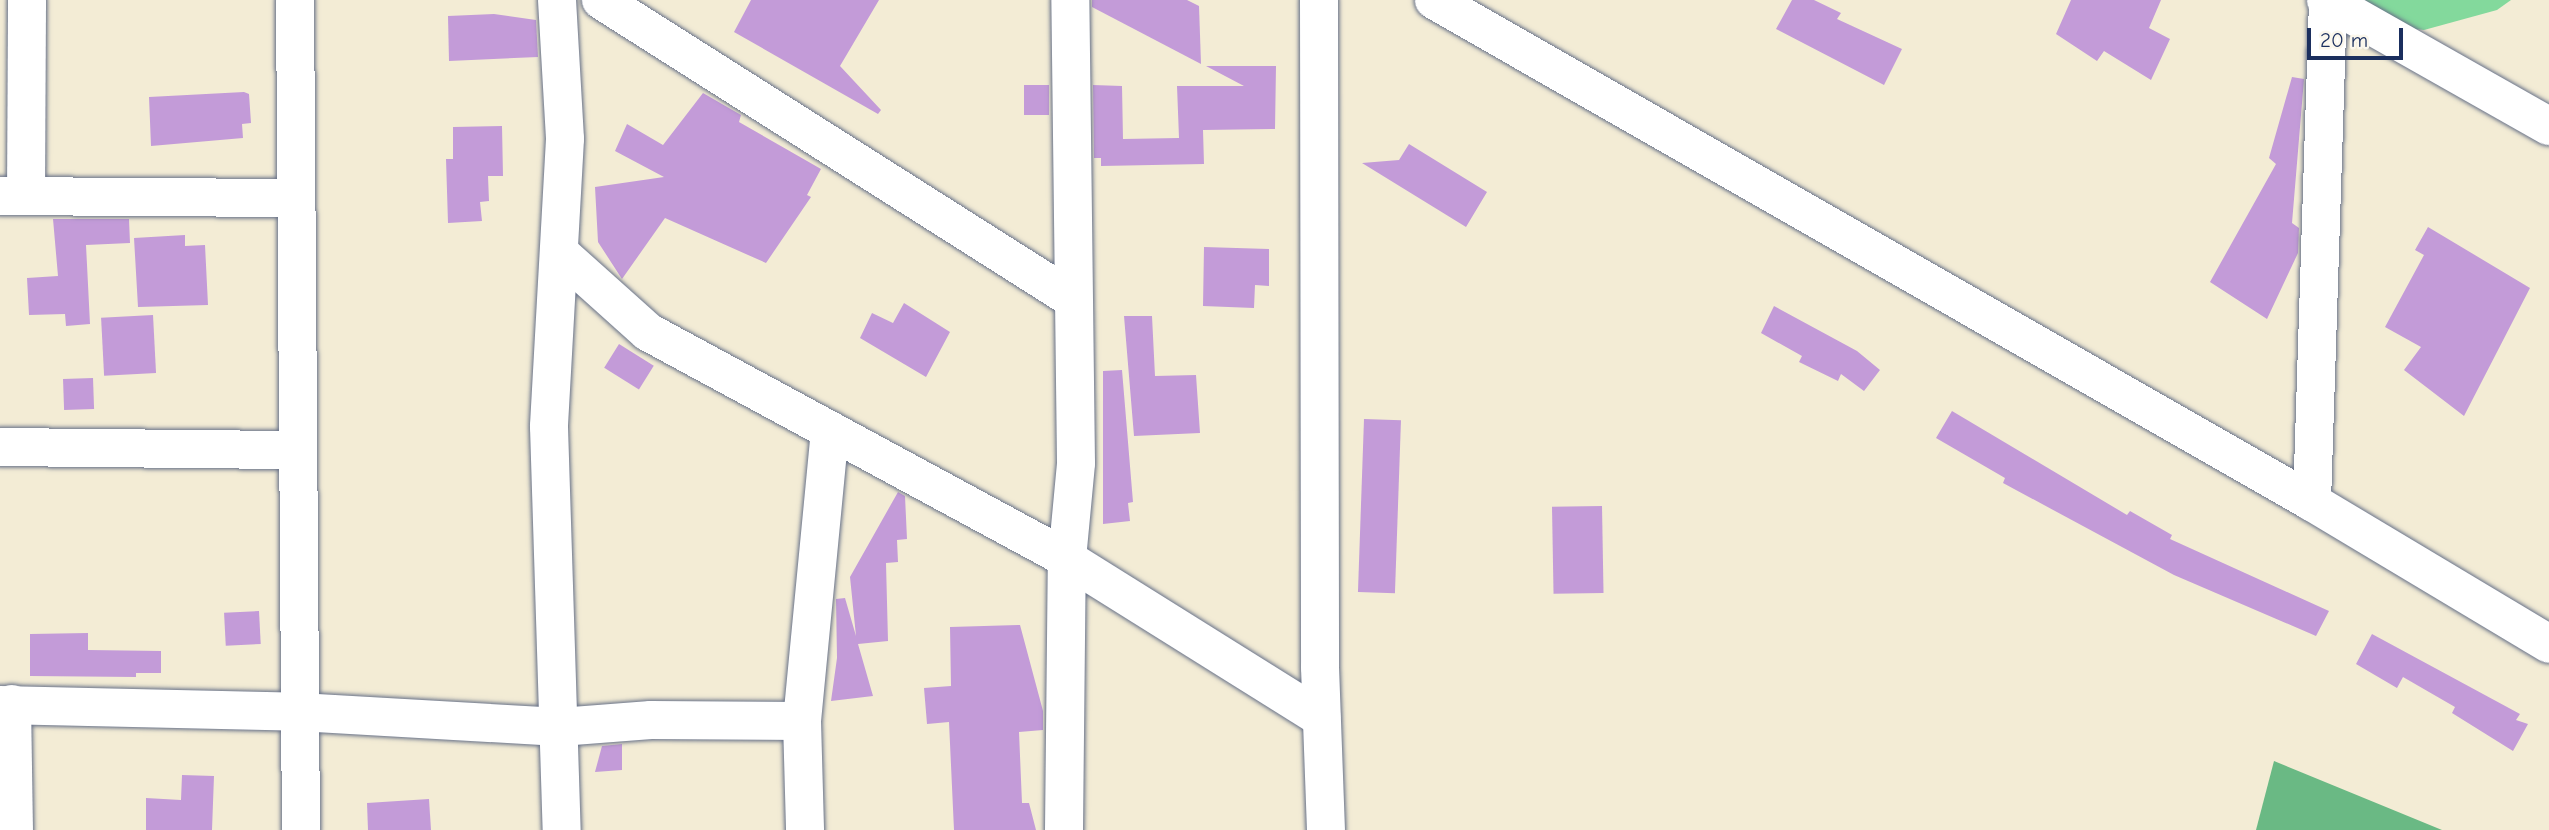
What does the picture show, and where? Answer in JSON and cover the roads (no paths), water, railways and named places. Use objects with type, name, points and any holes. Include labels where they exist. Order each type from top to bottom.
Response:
[{"type":"street","points":[[27,0],[13,196],[295,198]]},
{"type":"street","points":[[295,0],[300,830]]},
{"type":"street","points":[[557,0],[565,139],[549,426],[562,830]]},
{"type":"street","points":[[601,0],[1070,298]]},
{"type":"street","points":[[1064,830],[1067,559],[1076,463],[1070,298],[1070,0]]},
{"type":"street","points":[[1320,0],[1321,718],[1326,830]]},
{"type":"street","points":[[1434,0],[2312,502],[2549,644]]},
{"type":"street","points":[[2312,502],[2328,0],[2549,126]]},
{"type":"street","points":[[560,253],[648,332],[1067,559],[1321,718]]},
{"type":"street","points":[[805,830],[802,721],[830,430]]},
{"type":"street","points":[[0,447],[297,450]]},
{"type":"street","points":[[14,830],[6,704],[299,712],[560,727],[651,720],[802,721]]}]
